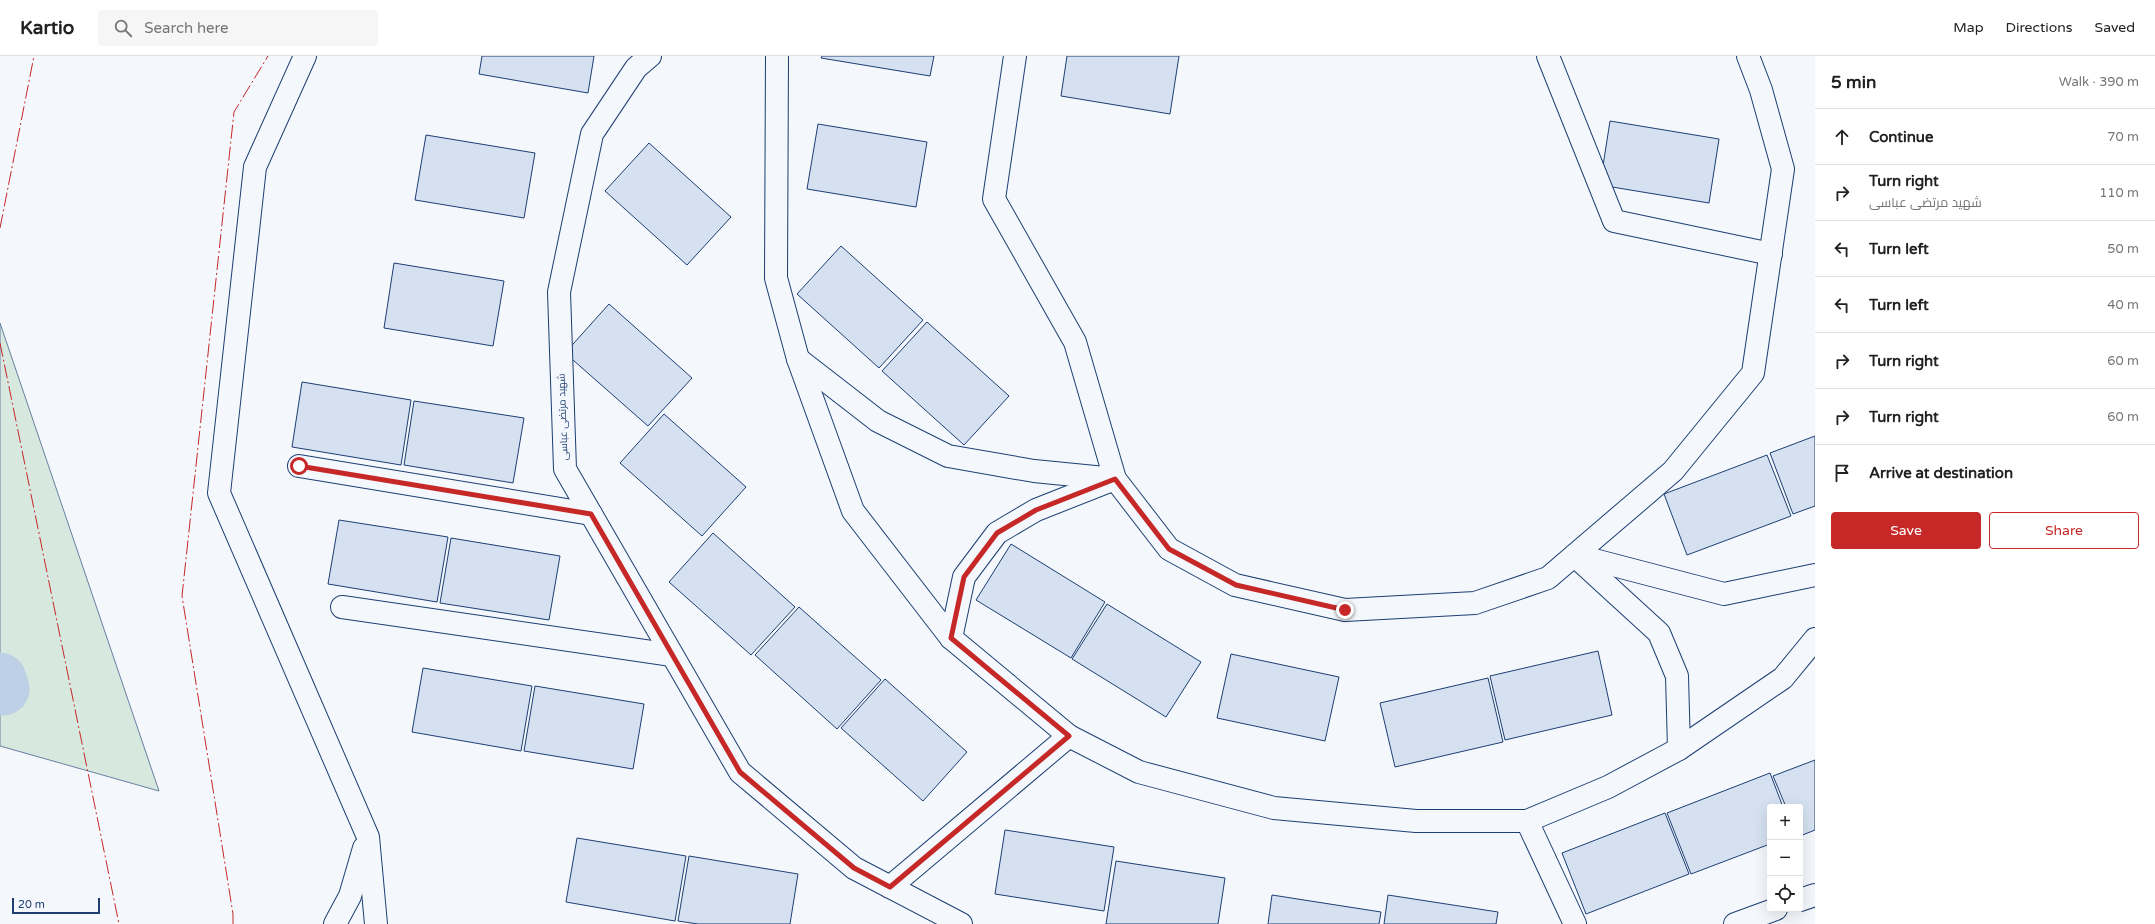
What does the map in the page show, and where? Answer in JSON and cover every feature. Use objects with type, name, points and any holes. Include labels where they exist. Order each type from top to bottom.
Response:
[{"type":"street","points":[[305,56],[255,167],[219,493],[368,837],[376,924]]},
{"type":"street","name":"شهید مرتضی عباسی","points":[[650,56],[636,68],[592,134],[559,292],[565,469],[740,772],[854,868],[961,924]]},
{"type":"street","points":[[777,56],[776,278],[798,359],[853,511],[951,638],[1069,736],[1139,772],[1274,808],[1416,820],[1527,821],[1608,786],[1679,749],[1782,678],[1815,639]]},
{"type":"street","points":[[1015,56],[994,199],[1075,342],[1115,479],[1169,549],[1236,585],[1345,610],[1475,603],[1548,578],[1674,471],[1753,373],[1783,169],[1761,90],[1748,56]]},
{"type":"street","points":[[1548,56],[1614,221],[1771,254]]},
{"type":"street","points":[[798,359],[878,421],[948,456],[1034,471],[1115,479]]},
{"type":"street","points":[[299,466],[591,514]]},
{"type":"street","points":[[951,638],[964,577],[997,533],[1036,510],[1115,479]]},
{"type":"street","points":[[1575,555],[1724,594],[1815,575]]},
{"type":"street","points":[[1575,555],[1659,633],[1677,676],[1679,749]]},
{"type":"street","points":[[342,607],[672,654]]},
{"type":"street","points":[[890,887],[1069,736]]},
{"type":"street","points":[[1527,821],[1575,924]]},
{"type":"street","points":[[335,924],[350,896],[368,837]]},
{"type":"street","points":[[1803,899],[1815,895]]},
{"type":"street","points":[[1735,924],[1768,912]]},
{"type":"shaded area","points":[[0,323],[159,791],[0,746]]},
{"type":"building","points":[[482,56],[594,56],[588,93],[479,74]]},
{"type":"building","points":[[822,56],[934,56],[930,76],[821,58]]},
{"type":"building","points":[[1067,56],[1179,56],[1170,114],[1061,96]]},
{"type":"building","points":[[1610,121],[1719,139],[1709,203],[1600,185]]},
{"type":"building","points":[[818,124],[927,142],[916,207],[807,189]]},
{"type":"building","points":[[426,135],[535,153],[524,218],[415,200]]},
{"type":"building","points":[[649,143],[731,217],[687,265],[605,191]]},
{"type":"building","points":[[841,246],[923,320],[879,368],[797,294]]},
{"type":"building","points":[[394,263],[504,281],[493,346],[384,328]]},
{"type":"building","points":[[609,304],[692,378],[648,426],[565,353]]},
{"type":"building","points":[[927,322],[1009,396],[964,445],[882,371]]},
{"type":"building","points":[[302,382],[411,400],[401,465],[292,447]]},
{"type":"building","points":[[414,401],[524,418],[513,483],[404,465]]},
{"type":"building","points":[[664,414],[746,487],[702,536],[620,463]]},
{"type":"building","points":[[1815,436],[1815,506],[1793,514],[1770,453]]},
{"type":"building","points":[[1767,455],[1791,516],[1687,555],[1664,494]]},
{"type":"building","points":[[339,520],[448,537],[437,602],[328,584]]},
{"type":"building","points":[[713,533],[795,607],[751,655],[669,582]]},
{"type":"building","points":[[451,538],[560,556],[549,620],[440,603]]},
{"type":"building","points":[[1011,544],[1105,602],[1071,658],[976,600]]},
{"type":"building","points":[[1107,604],[1201,662],[1166,717],[1072,659]]},
{"type":"building","points":[[799,607],[881,680],[837,729],[755,655]]},
{"type":"building","points":[[1598,651],[1612,715],[1505,740],[1490,676]]},
{"type":"building","points":[[1231,654],[1339,677],[1325,741],[1217,718]]},
{"type":"building","points":[[423,668],[532,686],[521,751],[412,732]]},
{"type":"building","points":[[1488,678],[1503,742],[1395,767],[1380,703]]},
{"type":"building","points":[[885,679],[967,752],[923,801],[841,728]]},
{"type":"building","points":[[535,686],[644,704],[633,769],[524,751]]},
{"type":"building","points":[[1815,760],[1815,830],[1803,835],[1803,804],[1785,804],[1773,776]]},
{"type":"building","points":[[1770,773],[1782,804],[1767,804],[1767,845],[1691,874],[1667,813]]},
{"type":"building","points":[[1665,813],[1689,874],[1586,914],[1562,853]]},
{"type":"building","points":[[1005,830],[1114,847],[1104,911],[995,894]]},
{"type":"building","points":[[577,838],[686,856],[675,921],[566,902]]},
{"type":"building","points":[[689,856],[798,874],[790,924],[698,924],[678,921]]},
{"type":"building","points":[[1116,861],[1225,878],[1218,924],[1106,924]]},
{"type":"building","points":[[1272,895],[1381,912],[1379,924],[1268,924]]},
{"type":"building","points":[[1388,895],[1498,912],[1496,924],[1384,924]]},
{"type":"waterway","points":[[0,679],[3,689]]},
{"type":"power","points":[[0,228],[34,56]]},
{"type":"power","points":[[233,924],[233,914],[182,596],[234,112],[268,56]]},
{"type":"power","points":[[0,343],[119,924]]},
{"type":"route","points":[[299,466],[591,514],[740,772],[854,868],[890,887],[1069,736],[951,638],[964,577],[997,533],[1036,510],[1115,479],[1169,549],[1236,585],[1345,610]]}]
